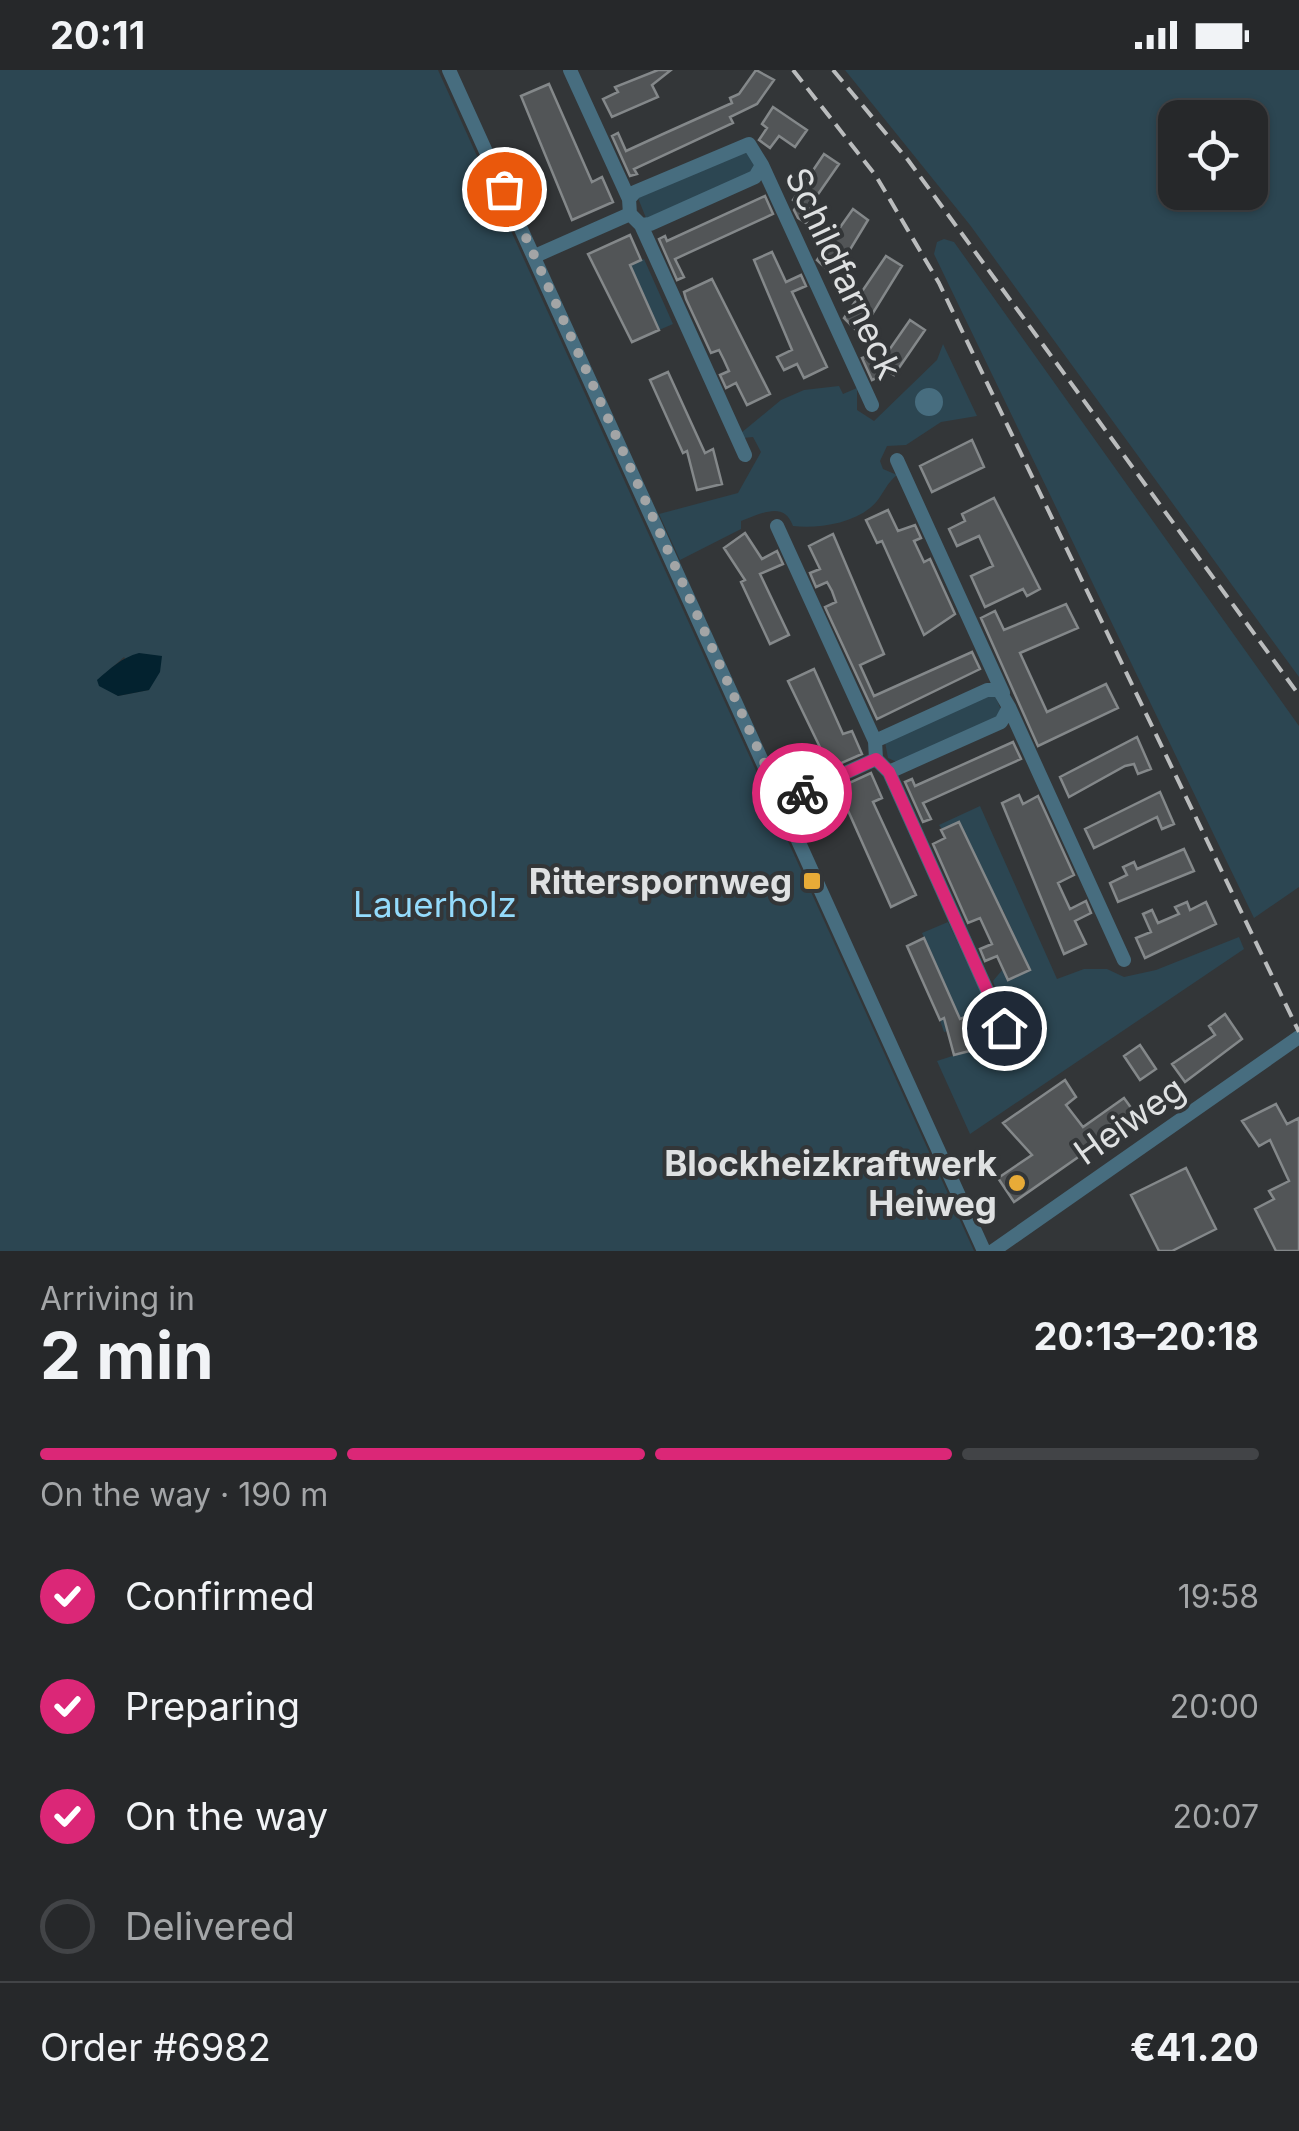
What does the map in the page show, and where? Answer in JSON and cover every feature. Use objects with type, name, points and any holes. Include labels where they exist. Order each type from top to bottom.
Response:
[{"type":"street","points":[[450,70],[984,1251]]},
{"type":"street","points":[[570,70],[744,455]]},
{"type":"street","name":"Schildfarneck","points":[[633,213],[742,145],[755,148],[872,405]]},
{"type":"street","name":"Schildfarneck","points":[[534,256],[633,213],[755,178],[762,165]]},
{"type":"street","points":[[897,460],[1124,960]]},
{"type":"street","points":[[777,526],[875,742],[876,759],[889,772],[1004,1028]]},
{"type":"street","points":[[875,742],[980,692],[995,689],[1006,700]]},
{"type":"street","points":[[889,772],[1001,722],[1006,700]]},
{"type":"street","points":[[782,802],[876,759]]},
{"type":"street","name":"Heiweg","points":[[992,1251],[1299,1038]]},
{"type":"green space","name":"Lauerholz","points":[[0,70],[438,70],[974,1251],[0,1251]],"holes":[[[124,657],[149,690],[118,696],[98,680]]]},
{"type":"green space","points":[[845,70],[1299,70],[1299,677],[970,225]]},
{"type":"green space","points":[[747,151],[756,165],[754,173],[659,216],[646,218],[638,198]]},
{"type":"green space","points":[[937,242],[954,242],[1299,726],[1299,887],[1254,918],[934,254]]},
{"type":"green space","points":[[644,259],[673,324],[659,330],[630,265]]},
{"type":"green space","points":[[943,344],[977,416],[941,422],[906,445],[887,446],[880,461],[883,469],[897,475],[869,509],[838,523],[815,526],[793,526],[784,513],[764,513],[741,521],[741,529],[680,560],[659,514],[738,493],[761,452],[753,437],[743,438],[741,433],[781,400],[804,390],[839,386],[843,394],[857,388],[857,410],[874,421],[937,360]]},
{"type":"green space","points":[[985,695],[995,696],[1003,714],[899,763],[888,758],[885,742]]},
{"type":"green space","points":[[980,806],[1057,979],[1084,969],[1107,969],[1124,977],[1156,970],[1239,937],[1244,949],[970,1134],[937,1061],[977,1048],[970,1025],[944,1032],[940,1020],[957,1012],[922,933],[948,922],[987,1006],[972,1014],[973,1019],[989,1012],[993,1022],[994,1032],[987,1051],[993,1055],[1000,1043],[1015,1039],[1028,1010],[1020,1013],[1002,1002],[1016,995],[1013,990],[998,997],[993,981],[1003,969],[1008,980],[1030,970],[1020,948],[998,958],[991,943],[1013,932],[1003,910],[981,920],[992,898],[939,825]]},
{"type":"shaded area","points":[[139,653],[162,656],[160,672],[149,690],[118,696],[99,686],[97,680],[107,671]]},
{"type":"building","points":[[658,70],[671,70],[652,85],[658,97],[612,117],[603,99],[618,92],[615,87]]},
{"type":"building","points":[[756,70],[774,80],[757,104],[730,117],[733,123],[634,169],[637,174],[630,176],[612,136],[618,133],[626,151],[732,103],[730,98],[739,94]]},
{"type":"building","points":[[549,84],[592,182],[602,177],[613,202],[572,220],[521,96]]},
{"type":"building","points":[[773,107],[807,130],[795,147],[779,136],[770,148],[759,140],[767,128],[762,124]]},
{"type":"building","points":[[824,154],[839,164],[807,210],[812,214],[806,223],[798,218],[794,210],[798,204],[793,200]]},
{"type":"building","points":[[765,196],[773,214],[675,259],[684,277],[677,280],[659,239],[665,236],[667,241]]},
{"type":"building","points":[[853,209],[868,220],[834,276],[817,260]]},
{"type":"building","points":[[630,235],[641,260],[630,265],[659,330],[632,342],[588,254]]},
{"type":"building","points":[[772,252],[786,282],[801,275],[806,286],[792,292],[827,367],[804,378],[797,364],[784,370],[777,357],[792,350],[754,260]]},
{"type":"building","points":[[886,256],[902,266],[860,334],[844,318]]},
{"type":"building","points":[[712,279],[770,394],[747,405],[736,383],[726,388],[720,375],[729,371],[719,350],[711,353],[684,292]]},
{"type":"building","points":[[910,320],[925,330],[894,375],[889,372],[872,380],[862,358],[870,355],[876,369]]},
{"type":"building","points":[[668,372],[705,453],[713,449],[722,484],[697,490],[687,451],[683,453],[650,380]]},
{"type":"building","points":[[972,440],[984,467],[932,492],[920,466]]},
{"type":"building","points":[[994,498],[1040,589],[1027,596],[1023,589],[985,607],[971,576],[993,566],[979,536],[957,546],[949,529],[965,521],[962,514]]},
{"type":"building","points":[[888,510],[898,531],[915,525],[921,538],[914,541],[924,562],[930,559],[955,614],[924,635],[882,541],[877,543],[866,520]]},
{"type":"building","points":[[745,533],[762,559],[777,551],[783,564],[760,574],[789,635],[770,644],[741,582],[745,580],[724,548]]},
{"type":"building","points":[[833,534],[884,654],[860,665],[874,696],[972,652],[980,669],[877,719],[825,607],[836,602],[832,591],[827,582],[816,587],[810,573],[820,569],[809,546]]},
{"type":"building","points":[[1066,604],[1078,628],[1020,653],[1047,712],[1106,684],[1118,708],[1038,746],[981,618],[995,611],[1004,630]]},
{"type":"building","points":[[814,669],[843,734],[852,731],[862,754],[830,768],[788,681]]},
{"type":"building","points":[[1137,737],[1151,769],[1138,774],[1134,764],[1125,766],[1069,797],[1060,777]]},
{"type":"building","points":[[1013,742],[1021,759],[923,803],[931,819],[923,822],[905,782],[912,779],[915,786]]},
{"type":"building","points":[[871,773],[882,798],[873,802],[916,895],[891,907],[838,788]]},
{"type":"building","points":[[1160,792],[1174,824],[1162,829],[1157,817],[1094,848],[1085,829]]},
{"type":"building","points":[[1019,795],[1023,804],[1038,796],[1074,875],[1058,883],[1070,909],[1086,901],[1091,913],[1075,921],[1086,944],[1064,954],[1002,803]]},
{"type":"building","points":[[959,822],[1030,970],[1008,980],[997,956],[985,961],[980,949],[992,944],[980,918],[968,923],[933,844],[945,838],[941,830]]},
{"type":"building","points":[[1184,849],[1194,871],[1118,902],[1110,883],[1127,875],[1123,867],[1134,862],[1137,869]]},
{"type":"building","points":[[1187,902],[1190,910],[1206,902],[1216,924],[1145,958],[1136,938],[1151,932],[1143,914],[1152,910],[1158,923],[1179,914],[1175,907]]},
{"type":"building","points":[[924,938],[960,1019],[968,1016],[977,1049],[954,1055],[944,1018],[940,1020],[907,946]]},
{"type":"building","points":[[1225,1014],[1242,1039],[1185,1082],[1172,1064],[1215,1035],[1209,1026]]},
{"type":"building","points":[[1140,1045],[1156,1069],[1140,1080],[1124,1056]]},
{"type":"building","points":[[1065,1080],[1076,1097],[1066,1105],[1083,1127],[1124,1098],[1137,1116],[1014,1202],[998,1178],[1032,1155],[1003,1123]]},
{"type":"building","points":[[1276,1104],[1287,1124],[1299,1118],[1299,1251],[1276,1251],[1255,1209],[1274,1199],[1269,1191],[1289,1181],[1270,1140],[1259,1146],[1242,1121]]},
{"type":"building","points":[[1186,1168],[1216,1229],[1172,1251],[1159,1251],[1131,1195]]},
{"type":"railway","points":[[793,70],[876,176],[939,283],[1299,1032]]},
{"type":"railway","points":[[833,70],[908,160],[1299,695]]},
{"type":"way so far","points":[[504,189],[782,802],[802,793]]},
{"type":"place","name":"Ritterspornweg","points":[[812,881]]},
{"type":"place","name":"Blockheizkraftwerk Heiweg","points":[[1017,1183]]},
{"type":"route","points":[[802,793],[876,759],[889,772],[1004,1028]]}]
